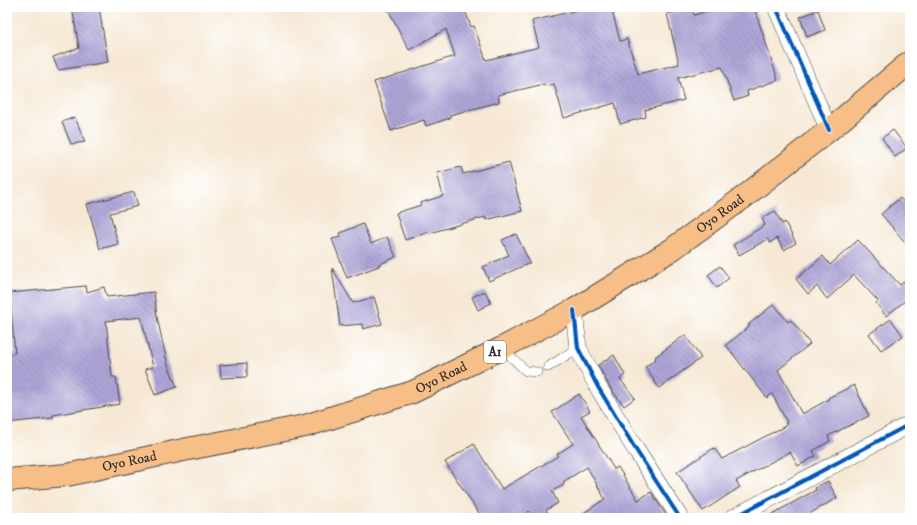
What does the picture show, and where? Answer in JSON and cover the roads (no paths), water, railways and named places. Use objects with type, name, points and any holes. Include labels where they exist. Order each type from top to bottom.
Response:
[{"type":"highway","name":"Oyo Road","points":[[7,480],[67,475],[305,426],[412,392],[502,348],[574,310],[671,250],[744,197],[830,130],[910,62]]},
{"type":"street","points":[[776,7],[830,130]]},
{"type":"street","points":[[574,310],[578,348],[598,388],[680,518]]},
{"type":"street","points":[[733,518],[910,424]]},
{"type":"lane","points":[[502,348],[526,371],[537,372]]},
{"type":"lane","points":[[548,367],[578,348]]}]
